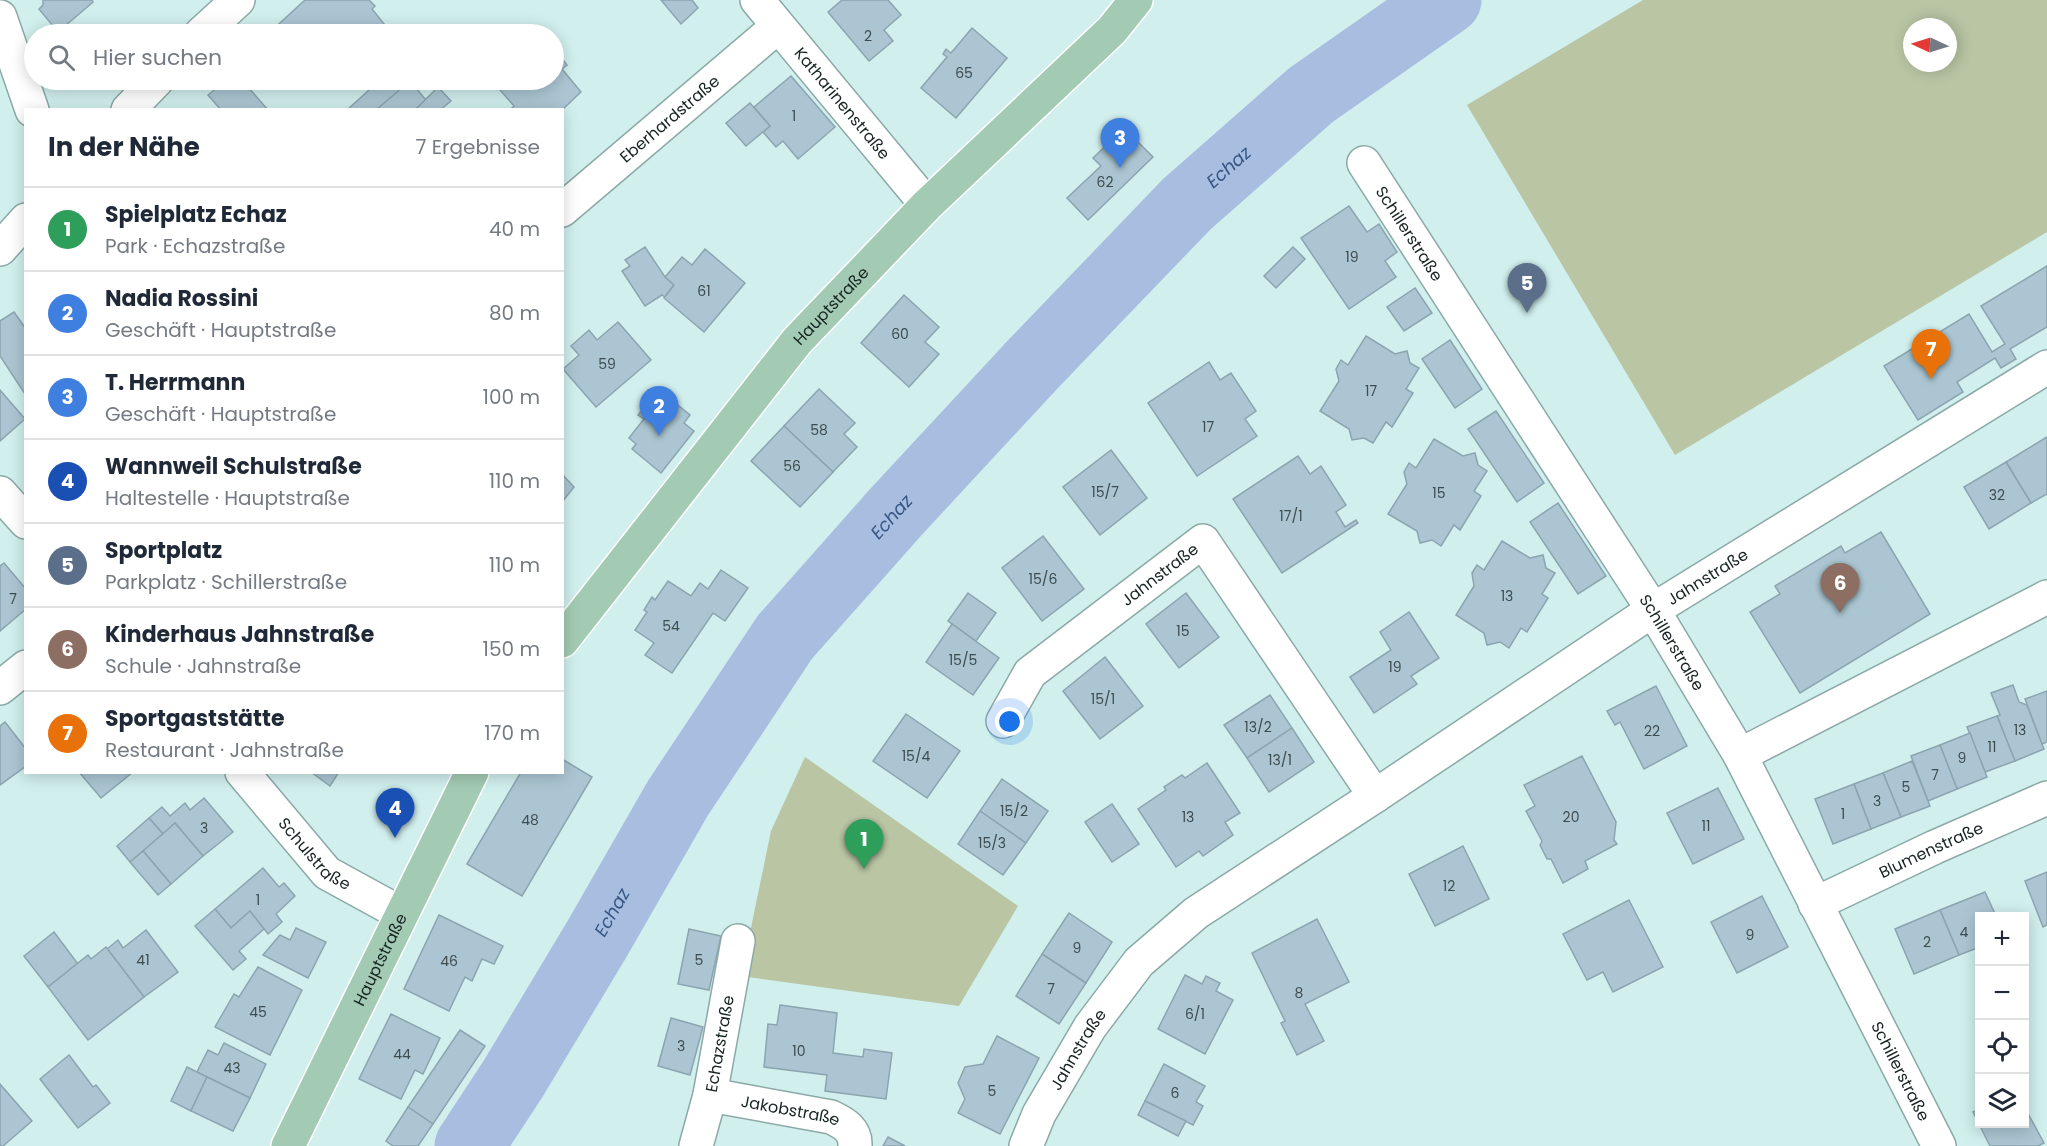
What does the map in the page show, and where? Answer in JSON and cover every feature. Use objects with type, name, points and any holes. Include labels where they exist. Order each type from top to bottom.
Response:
[{"type":"main road","name":"Hauptstraße","points":[[564,638],[797,341],[927,205],[1112,30],[1136,0]]},
{"type":"main road","name":"Hauptstraße","points":[[288,1146],[471,774]]},
{"type":"street","points":[[212,24],[238,0]]},
{"type":"street","name":"Katharinenstraße","points":[[757,0],[777,27],[927,205]]},
{"type":"street","points":[[0,17],[24,87]]},
{"type":"street","name":"Eberhardstraße","points":[[564,208],[777,27]]},
{"type":"street","points":[[25,90],[31,108]]},
{"type":"street","points":[[130,108],[147,90]]},
{"type":"street","name":"Schillerstraße","points":[[1364,163],[1653,610],[1740,755],[1940,1146]]},
{"type":"street","points":[[0,249],[24,222]]},
{"type":"street","name":"Jahnstraße","points":[[1026,1146],[1039,1114],[1090,1027],[1139,962],[1196,913],[1653,610],[2047,367]]},
{"type":"street","points":[[0,493],[24,520]]},
{"type":"street","name":"Jahnstraße","points":[[1003,721],[1030,673],[1203,541],[1375,796]]},
{"type":"street","points":[[1740,755],[2047,597]]},
{"type":"street","points":[[0,688],[24,669]]},
{"type":"street","name":"Schulstraße","points":[[244,774],[327,873],[402,914]]},
{"type":"street","name":"Blumenstraße","points":[[1815,904],[1935,847],[2047,798]]},
{"type":"street","name":"Echazstraße","points":[[696,1146],[710,1095],[738,941]]},
{"type":"street","name":"Jakobstraße","points":[[710,1095],[831,1117],[843,1122],[851,1130],[855,1146]]},
{"type":"green space","points":[[1643,0],[2047,0],[2047,232],[1675,455],[1467,105]]},
{"type":"green space","points":[[805,757],[1018,906],[959,1006],[741,976],[771,831]]},
{"type":"building","points":[[43,0],[92,0],[93,2],[67,24],[51,24],[39,9],[43,5]]},
{"type":"building","points":[[305,0],[369,0],[375,6],[372,9],[384,24],[279,24]]},
{"type":"building","points":[[661,0],[692,0],[698,8],[681,24]]},
{"type":"building","points":[[842,0],[888,0],[901,15],[884,30],[893,41],[869,61],[828,12]]},
{"type":"building","points":[[972,28],[1007,58],[956,118],[921,88],[947,57],[943,54],[946,49],[951,53]]},
{"type":"building","points":[[564,71],[581,92],[564,108],[512,108],[514,106],[500,90],[564,90]]},
{"type":"building","points":[[791,76],[835,127],[798,159],[783,141],[776,147],[763,132],[770,126],[754,107]]},
{"type":"building","points":[[214,90],[251,90],[266,108],[219,108],[208,95]]},
{"type":"building","points":[[369,90],[401,90],[379,108],[349,108]]},
{"type":"building","points":[[399,90],[418,90],[426,100],[417,108],[378,108]]},
{"type":"building","points":[[435,90],[441,90],[451,101],[442,108],[417,108]]},
{"type":"building","points":[[750,103],[770,126],[746,146],[726,123]]},
{"type":"building","points":[[1124,128],[1153,157],[1088,220],[1067,198],[1101,166],[1093,158]]},
{"type":"building","points":[[1349,206],[1367,232],[1379,224],[1397,252],[1385,261],[1396,277],[1349,309],[1301,238]]},
{"type":"building","points":[[645,247],[665,277],[674,285],[665,297],[662,295],[645,306],[622,271],[630,266],[625,260]]},
{"type":"building","points":[[1293,247],[1305,259],[1276,288],[1264,276]]},
{"type":"building","points":[[705,249],[745,283],[704,332],[664,298],[674,285],[665,277],[682,257],[692,265]]},
{"type":"building","points":[[2047,266],[2047,327],[2010,349],[2016,359],[2001,368],[1995,358],[1957,382],[1963,392],[1918,420],[1884,366],[1969,314],[1992,352],[2005,344],[1981,306]]},
{"type":"building","points":[[1415,288],[1432,313],[1404,331],[1387,307]]},
{"type":"building","points":[[904,295],[939,327],[925,342],[939,354],[909,387],[861,343]]},
{"type":"building","points":[[14,312],[24,326],[24,392],[0,356],[0,321]]},
{"type":"building","points":[[618,322],[651,360],[596,407],[564,368],[579,355],[571,346],[589,330],[597,340]]},
{"type":"building","points":[[1366,336],[1395,354],[1407,351],[1410,363],[1419,368],[1406,389],[1413,393],[1392,427],[1386,422],[1373,443],[1364,438],[1352,440],[1349,429],[1320,411],[1339,381],[1336,369],[1341,360],[1348,365]]},
{"type":"building","points":[[1450,340],[1482,389],[1455,408],[1422,359]]},
{"type":"building","points":[[1209,362],[1220,380],[1231,373],[1256,411],[1245,419],[1257,436],[1197,476],[1148,403]]},
{"type":"building","points":[[819,389],[855,423],[844,434],[857,447],[833,472],[784,426]]},
{"type":"building","points":[[0,390],[24,420],[0,441]]},
{"type":"building","points":[[659,390],[690,415],[684,423],[694,431],[661,473],[632,449],[636,444],[629,438],[644,419],[638,415]]},
{"type":"building","points":[[1496,411],[1544,483],[1517,502],[1468,429]]},
{"type":"building","points":[[784,426],[833,472],[800,507],[751,461]]},
{"type":"building","points":[[2047,437],[2047,494],[2031,503],[2006,462]]},
{"type":"building","points":[[1434,439],[1463,456],[1475,453],[1478,465],[1487,471],[1474,491],[1481,496],[1460,530],[1454,525],[1441,546],[1432,540],[1420,543],[1417,531],[1388,514],[1407,484],[1404,472],[1409,463],[1416,468]]},
{"type":"building","points":[[1111,450],[1147,498],[1100,535],[1063,487]]},
{"type":"building","points":[[1298,456],[1310,474],[1321,466],[1346,505],[1336,512],[1345,527],[1356,520],[1358,523],[1282,573],[1233,499]]},
{"type":"building","points":[[2006,462],[2031,503],[1989,529],[1964,487]]},
{"type":"building","points":[[564,476],[574,487],[564,500]]},
{"type":"building","points":[[1558,503],[1606,576],[1578,594],[1530,522]]},
{"type":"building","points":[[1881,532],[1930,614],[1800,693],[1750,612],[1780,594],[1775,586],[1841,546],[1845,553]]},
{"type":"building","points":[[1043,536],[1084,589],[1042,621],[1002,568]]},
{"type":"building","points":[[1502,541],[1530,558],[1543,555],[1546,568],[1555,573],[1542,594],[1548,598],[1527,632],[1521,628],[1509,648],[1500,642],[1487,645],[1484,633],[1456,615],[1474,586],[1472,573],[1477,565],[1484,570]]},
{"type":"building","points":[[4,563],[24,587],[24,611],[0,631],[0,566]]},
{"type":"building","points":[[721,570],[748,588],[725,621],[713,613],[672,673],[645,655],[654,643],[635,630],[647,612],[644,610],[652,597],[655,600],[668,581],[691,596],[700,583],[708,589]]},
{"type":"building","points":[[968,593],[996,613],[976,641],[948,621]]},
{"type":"building","points":[[1186,593],[1219,637],[1179,668],[1146,624]]},
{"type":"building","points":[[1409,612],[1439,658],[1411,676],[1417,684],[1374,713],[1350,677],[1391,650],[1380,632]]},
{"type":"building","points":[[952,624],[999,658],[973,695],[926,662]]},
{"type":"building","points":[[1105,657],[1143,706],[1100,739],[1063,691]]},
{"type":"building","points":[[2013,685],[2019,702],[2027,705],[2044,749],[2015,761],[1997,716],[2000,715],[1991,693]]},
{"type":"building","points":[[1656,686],[1687,746],[1644,769],[1620,722],[1615,725],[1607,711]]},
{"type":"building","points":[[2047,691],[2047,742],[2042,744],[2025,699]]},
{"type":"building","points":[[1270,695],[1292,728],[1247,758],[1224,725]]},
{"type":"building","points":[[906,714],[960,751],[927,798],[873,761]]},
{"type":"building","points":[[1997,716],[2015,761],[1985,772],[1967,727]]},
{"type":"building","points":[[5,722],[24,746],[24,767],[0,785],[0,726]]},
{"type":"building","points":[[1292,728],[1314,762],[1269,792],[1247,758]]},
{"type":"building","points":[[1970,733],[1987,777],[1957,789],[1940,745]]},
{"type":"building","points":[[1940,745],[1957,789],[1928,801],[1911,756]]},
{"type":"building","points":[[1582,756],[1616,822],[1614,840],[1617,844],[1585,861],[1588,869],[1563,883],[1551,859],[1547,859],[1540,845],[1542,841],[1526,811],[1535,806],[1524,785]]},
{"type":"building","points":[[564,760],[592,777],[522,896],[467,864],[520,774],[564,774]]},
{"type":"building","points":[[1912,761],[1930,806],[1901,817],[1883,773]]},
{"type":"building","points":[[1207,763],[1240,813],[1225,822],[1233,835],[1203,856],[1199,851],[1176,867],[1138,809],[1166,790],[1164,787],[1182,775],[1185,778]]},
{"type":"building","points":[[1883,773],[1901,817],[1871,829],[1854,784]]},
{"type":"building","points":[[81,774],[131,774],[101,798]]},
{"type":"building","points":[[314,774],[338,774],[330,786]]},
{"type":"building","points":[[1002,779],[1048,811],[1026,843],[980,811]]},
{"type":"building","points":[[1854,784],[1871,829],[1833,844],[1815,799]]},
{"type":"building","points":[[1718,788],[1744,839],[1693,864],[1667,813]]},
{"type":"building","points":[[204,798],[233,832],[203,856],[175,823],[163,834],[149,818],[162,807],[170,816],[185,803],[190,810]]},
{"type":"building","points":[[1112,804],[1139,844],[1112,862],[1085,822]]},
{"type":"building","points":[[980,811],[1026,843],[1003,875],[958,844]]},
{"type":"building","points":[[149,818],[163,834],[130,862],[117,846]]},
{"type":"building","points":[[175,823],[203,856],[171,884],[143,851]]},
{"type":"building","points":[[1463,846],[1489,899],[1435,926],[1409,874]]},
{"type":"building","points":[[143,851],[171,884],[158,895],[130,862]]},
{"type":"building","points":[[263,868],[279,887],[284,883],[295,896],[276,914],[282,922],[268,934],[250,911],[231,928],[215,909]]},
{"type":"building","points":[[2047,872],[2047,925],[2043,927],[2025,881]]},
{"type":"building","points":[[1985,892],[1994,912],[1975,912],[1975,949],[1959,955],[1940,910]]},
{"type":"building","points":[[1762,896],[1788,947],[1737,973],[1711,922]]},
{"type":"building","points":[[1629,900],[1663,967],[1613,992],[1603,972],[1587,980],[1563,934]]},
{"type":"building","points":[[215,909],[231,928],[250,911],[264,929],[239,951],[246,959],[233,970],[195,926]]},
{"type":"building","points":[[1940,910],[1959,955],[1914,974],[1895,929]]},
{"type":"building","points":[[1069,913],[1112,942],[1086,983],[1042,954]]},
{"type":"building","points":[[439,915],[503,946],[494,964],[482,959],[472,981],[465,977],[449,1011],[404,989]]},
{"type":"building","points":[[1317,919],[1349,982],[1305,1004],[1324,1041],[1297,1055],[1281,1023],[1285,1021],[1252,953]]},
{"type":"building","points":[[296,928],[326,942],[308,978],[263,955],[280,935],[290,940]]},
{"type":"building","points":[[689,929],[721,936],[709,990],[678,984]]},
{"type":"building","points":[[146,930],[178,972],[144,997],[107,949],[118,940],[123,948]]},
{"type":"building","points":[[54,932],[78,964],[48,987],[24,956]]},
{"type":"building","points":[[106,947],[144,997],[88,1040],[48,987],[88,955],[91,959]]},
{"type":"building","points":[[1042,954],[1086,983],[1059,1024],[1016,996]]},
{"type":"building","points":[[258,967],[302,990],[270,1055],[215,1027],[234,994],[239,997]]},
{"type":"building","points":[[1185,975],[1202,984],[1206,976],[1220,983],[1216,991],[1233,1000],[1205,1054],[1158,1029]]},
{"type":"building","points":[[780,1005],[837,1013],[833,1053],[863,1057],[864,1049],[892,1053],[886,1099],[825,1091],[827,1075],[764,1067],[768,1024],[777,1025]]},
{"type":"building","points":[[391,1014],[440,1038],[423,1074],[415,1070],[401,1099],[359,1079]]},
{"type":"building","points":[[671,1018],[703,1027],[690,1075],[658,1066]]},
{"type":"building","points":[[460,1030],[485,1046],[433,1124],[408,1107]]},
{"type":"building","points":[[997,1036],[1039,1058],[1000,1134],[958,1113],[965,1099],[958,1083],[965,1067],[983,1064]]},
{"type":"building","points":[[224,1043],[266,1064],[250,1098],[197,1072],[208,1050],[218,1055]]},
{"type":"building","points":[[69,1055],[93,1087],[96,1085],[110,1103],[78,1128],[40,1079]]},
{"type":"building","points":[[1164,1064],[1205,1086],[1196,1102],[1203,1106],[1193,1125],[1145,1101]]},
{"type":"building","points":[[187,1067],[207,1077],[191,1111],[171,1101]]},
{"type":"building","points":[[207,1077],[250,1098],[233,1131],[191,1111]]},
{"type":"building","points":[[0,1084],[32,1121],[3,1146],[0,1146]]},
{"type":"building","points":[[1145,1101],[1186,1121],[1178,1136],[1138,1115]]},
{"type":"building","points":[[408,1107],[433,1124],[418,1146],[393,1146],[386,1141]]},
{"type":"building","points":[[2029,1115],[2044,1143],[2038,1146],[1990,1146],[1981,1128],[2029,1128]]},
{"type":"building","points":[[888,1137],[905,1146],[883,1146]]},
{"type":"waterway","name":"Echaz","points":[[469,1146],[513,1079],[678,798],[785,637],[895,513],[1035,362],[1187,204],[1311,95],[1447,0]]},
{"type":"place","name":"T. Herrmann","points":[[1120,168]]},
{"type":"place","name":"Sportplatz","points":[[1527,313]]},
{"type":"place","name":"Sportgaststätte","points":[[1931,379]]},
{"type":"place","name":"Nadia Rossini","points":[[659,436]]},
{"type":"place","name":"Kinderhaus Jahnstraße","points":[[1840,613]]},
{"type":"place","name":"Wannweil Schulstraße","points":[[395,838]]},
{"type":"place","name":"Spielplatz Echaz","points":[[864,869]]}]
